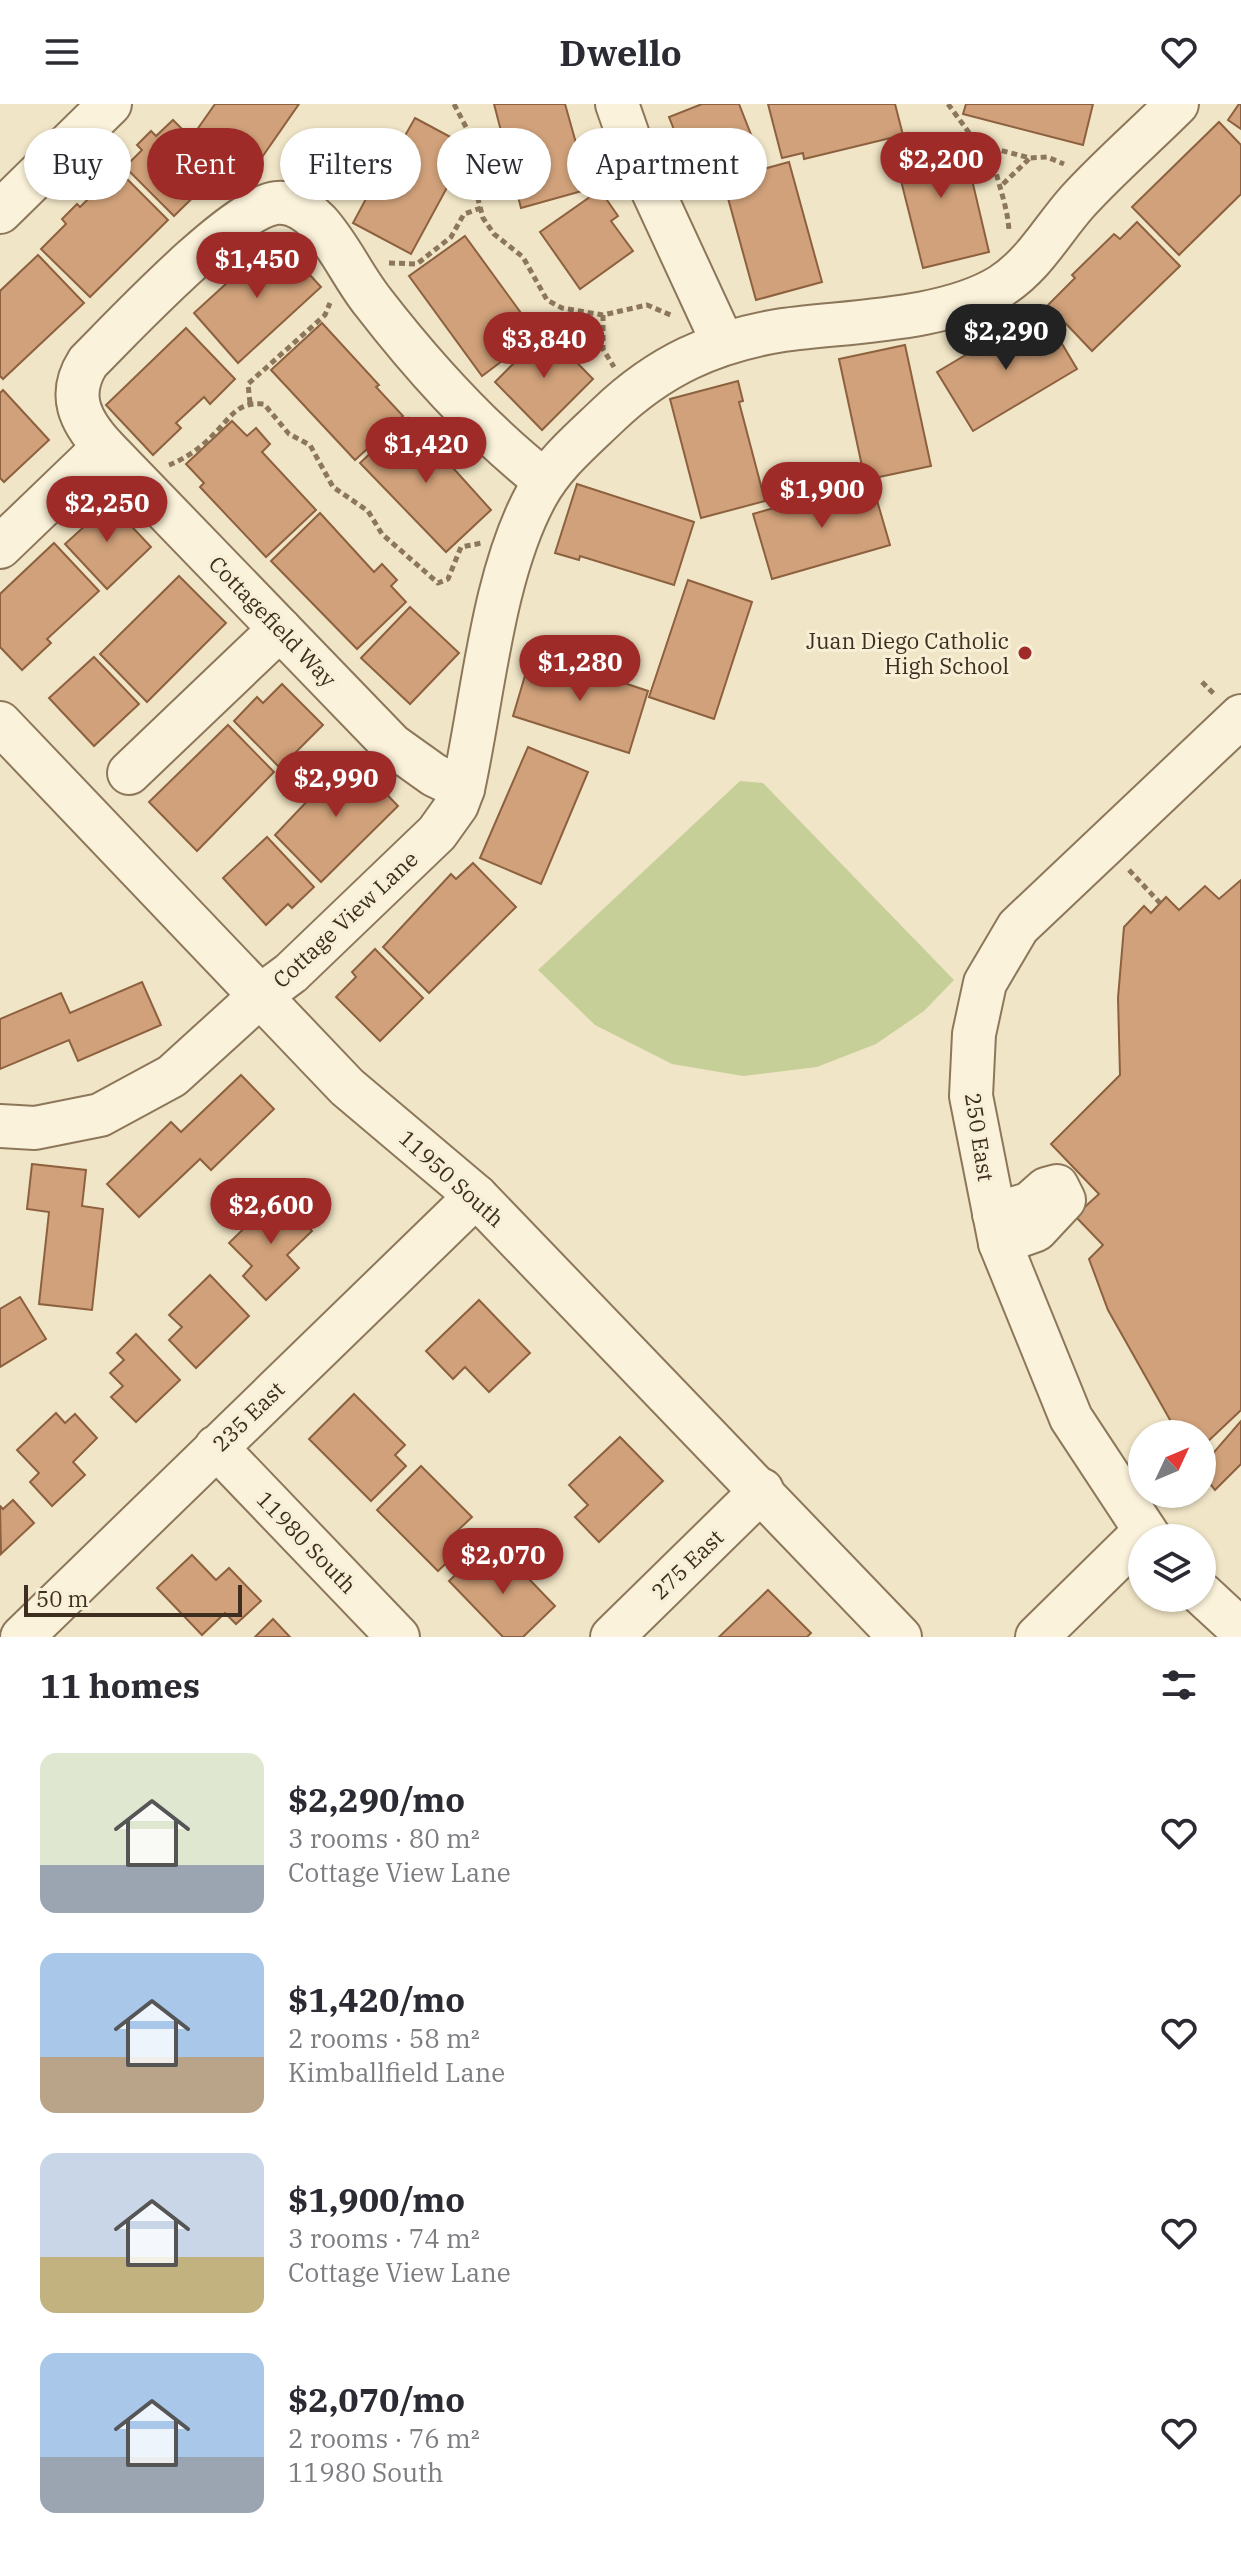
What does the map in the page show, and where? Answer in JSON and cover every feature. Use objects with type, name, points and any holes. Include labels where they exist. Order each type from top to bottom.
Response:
[{"type":"street","points":[[0,212],[110,104]]},
{"type":"street","points":[[617,104],[631,144],[723,343]]},
{"type":"street","name":"Cottage View Lane","points":[[0,1126],[35,1128],[100,1115],[172,1076],[260,996],[291,973],[437,833],[457,805],[463,789],[513,550],[545,481],[573,449],[650,378],[685,358],[723,343],[784,330],[937,309],[991,291],[1036,256],[1079,200],[1177,104]]},
{"type":"street","name":"Cottagefield Way","points":[[463,789],[434,775],[392,745],[104,447],[83,422],[76,395],[78,383],[88,362],[225,230],[254,210],[280,202],[292,204],[319,223],[370,299],[441,384],[545,481]]},
{"type":"street","points":[[0,547],[104,447]]},
{"type":"street","points":[[129,773],[280,629]]},
{"type":"street","name":"250 East","points":[[1140,1524],[1071,1418],[997,1228],[971,1096],[974,1034],[985,983],[1018,927],[1241,716]]},
{"type":"street","name":"11950 South","points":[[0,723],[347,1087],[476,1196],[762,1490],[900,1637]]},
{"type":"street","name":"235 East","points":[[22,1637],[476,1196]]},
{"type":"street","name":"11980 South","points":[[216,1447],[398,1637]]},
{"type":"street","name":"275 East","points":[[612,1637],[762,1490]]},
{"type":"street","points":[[1037,1637],[1128,1552]]},
{"type":"street","points":[[1216,1607],[1241,1630]]},
{"type":"path","points":[[454,104],[481,156],[478,199],[483,218],[494,234],[523,257],[547,300],[562,308],[603,315],[647,305],[678,318]]},
{"type":"path","points":[[948,104],[970,134],[992,148],[1030,158],[1047,157],[1072,167]]},
{"type":"path","points":[[992,148],[993,162],[1003,184],[1001,202],[1009,215],[1009,237]]},
{"type":"path","points":[[1003,184],[1030,158]]},
{"type":"path","points":[[603,315],[603,349],[618,374]]},
{"type":"path","points":[[140,484],[154,469],[172,465],[211,437],[234,411],[250,403],[264,404],[289,434],[310,445],[333,487],[368,511],[382,534],[409,555],[431,580],[438,583],[448,579],[461,547],[476,542],[513,550]]},
{"type":"path","points":[[1123,864],[1160,903]]},
{"type":"green space","points":[[740,781],[763,783],[954,980],[924,1011],[876,1044],[817,1067],[743,1076],[672,1064],[595,1025],[538,970]]},
{"type":"building","points":[[215,104],[299,104],[264,154],[264,128],[198,128]]},
{"type":"building","points":[[494,104],[565,104],[572,128],[567,128],[567,195],[551,200],[551,128],[500,128]]},
{"type":"building","points":[[702,104],[739,104],[748,128],[673,128],[669,117]]},
{"type":"building","points":[[768,104],[895,104],[903,135],[804,159],[803,153],[782,158]]},
{"type":"building","points":[[966,104],[1093,104],[1083,145],[963,114]]},
{"type":"building","points":[[1241,104],[1241,129],[1228,120]]},
{"type":"building","points":[[415,118],[437,130],[437,200],[440,200],[411,254],[353,223],[365,200],[421,200],[421,128],[409,128]]},
{"type":"building","points":[[173,120],[181,128],[164,128]]},
{"type":"building","points":[[1219,122],[1241,145],[1241,194],[1179,255],[1132,207]]},
{"type":"building","points":[[961,133],[989,252],[923,268],[893,149]]},
{"type":"building","points":[[147,135],[147,189],[131,173],[131,161],[142,150],[137,145]]},
{"type":"building","points":[[789,162],[822,282],[756,300],[728,200],[767,200],[767,168]]},
{"type":"building","points":[[131,183],[168,220],[90,297],[41,249],[66,224],[62,219],[77,204],[80,207],[87,200],[131,200]]},
{"type":"building","points":[[158,200],[190,200],[174,216]]},
{"type":"building","points":[[519,200],[550,200],[521,208]]},
{"type":"building","points":[[586,200],[607,200],[618,216],[611,221],[633,251],[580,289],[540,232]]},
{"type":"building","points":[[1137,222],[1180,266],[1092,351],[1048,305],[1075,278],[1072,275],[1114,234],[1120,239]]},
{"type":"building","points":[[465,236],[537,335],[482,376],[409,276]]},
{"type":"building","points":[[276,238],[321,287],[238,363],[194,313]]},
{"type":"building","points":[[38,255],[84,303],[3,379],[0,376],[0,291]]},
{"type":"building","points":[[1046,317],[1077,369],[973,431],[937,372],[1021,322],[1025,329]]},
{"type":"building","points":[[322,323],[403,416],[355,460],[271,370]]},
{"type":"building","points":[[186,328],[235,379],[210,404],[204,397],[176,423],[181,428],[153,455],[106,405]]},
{"type":"building","points":[[546,331],[593,379],[542,430],[495,382]]},
{"type":"building","points":[[905,345],[931,466],[865,480],[839,359]]},
{"type":"building","points":[[738,381],[743,401],[739,402],[765,501],[701,518],[670,399]]},
{"type":"building","points":[[3,390],[49,440],[4,482],[0,478],[0,393]]},
{"type":"building","points":[[408,418],[491,510],[446,552],[360,463]]},
{"type":"building","points":[[232,421],[247,436],[256,428],[270,444],[262,452],[316,510],[266,557],[200,487],[204,483],[186,464]]},
{"type":"building","points":[[871,480],[890,545],[772,579],[753,514]]},
{"type":"building","points":[[577,484],[694,522],[674,585],[580,556],[579,560],[555,553]]},
{"type":"building","points":[[105,498],[151,547],[107,589],[65,544],[87,524],[82,519]]},
{"type":"building","points":[[320,513],[374,572],[382,564],[397,580],[391,586],[406,602],[357,649],[271,561]]},
{"type":"building","points":[[54,543],[99,591],[47,639],[51,643],[22,670],[0,647],[0,594]]},
{"type":"building","points":[[179,576],[226,623],[147,702],[100,654]]},
{"type":"building","points":[[688,580],[752,602],[714,719],[649,697]]},
{"type":"building","points":[[410,607],[459,653],[410,704],[361,658]]},
{"type":"building","points":[[532,652],[648,691],[629,753],[513,716]]},
{"type":"building","points":[[94,657],[139,704],[94,746],[49,698]]},
{"type":"building","points":[[282,684],[323,725],[280,768],[234,721],[257,697],[263,703]]},
{"type":"building","points":[[228,725],[274,772],[197,851],[149,802]]},
{"type":"building","points":[[528,747],[588,772],[541,884],[480,858]]},
{"type":"building","points":[[350,756],[398,806],[321,882],[275,835]]},
{"type":"building","points":[[267,837],[314,887],[292,908],[288,904],[266,925],[223,878]]},
{"type":"building","points":[[473,863],[516,907],[429,993],[383,947],[451,874],[456,879]]},
{"type":"building","points":[[1241,880],[1241,1410],[1216,1434],[1216,1420],[1170,1420],[1108,1310],[1089,1259],[1103,1245],[1075,1216],[1099,1194],[1051,1144],[1120,1075],[1118,998],[1124,927],[1144,906],[1151,913],[1166,897],[1179,910],[1205,886],[1219,899]]},
{"type":"building","points":[[375,949],[423,998],[380,1041],[336,997],[356,977],[352,972]]},
{"type":"building","points":[[142,982],[161,1025],[78,1061],[69,1040],[0,1069],[0,1019],[61,993],[70,1013]]},
{"type":"building","points":[[241,1075],[274,1109],[211,1170],[200,1159],[139,1217],[107,1184],[171,1122],[181,1132]]},
{"type":"building","points":[[32,1164],[86,1170],[82,1206],[103,1209],[92,1310],[39,1304],[49,1212],[27,1209]]},
{"type":"building","points":[[278,1195],[312,1231],[287,1255],[299,1268],[266,1300],[243,1276],[252,1266],[229,1243]]},
{"type":"building","points":[[210,1275],[249,1316],[196,1368],[169,1340],[182,1327],[169,1315]]},
{"type":"building","points":[[20,1297],[46,1339],[0,1367],[0,1309]]},
{"type":"building","points":[[479,1300],[530,1353],[489,1392],[465,1367],[453,1379],[426,1351]]},
{"type":"building","points":[[136,1334],[180,1380],[136,1422],[111,1397],[123,1386],[110,1373],[124,1360],[117,1353]]},
{"type":"building","points":[[354,1394],[405,1445],[395,1455],[406,1466],[371,1501],[309,1439]]},
{"type":"building","points":[[56,1413],[65,1423],[75,1414],[97,1438],[73,1462],[85,1475],[52,1506],[30,1482],[39,1473],[17,1450]]},
{"type":"building","points":[[1241,1421],[1241,1464],[1216,1489],[1216,1450]]},
{"type":"building","points":[[620,1437],[663,1481],[599,1542],[575,1517],[588,1505],[569,1485]]},
{"type":"building","points":[[421,1466],[472,1517],[452,1536],[463,1547],[438,1571],[377,1510]]},
{"type":"building","points":[[13,1500],[34,1523],[1,1554],[0,1506],[3,1509]]},
{"type":"building","points":[[503,1552],[555,1606],[523,1637],[503,1637],[449,1581],[472,1559],[483,1570]]},
{"type":"building","points":[[192,1555],[216,1580],[229,1568],[261,1601],[236,1624],[225,1613],[202,1635],[157,1588]]},
{"type":"building","points":[[768,1590],[811,1633],[807,1637],[719,1637]]},
{"type":"building","points":[[273,1619],[290,1637],[255,1637]]},
{"type":"place","name":"Juan Diego Catholic High School","points":[[1025,653]]}]
